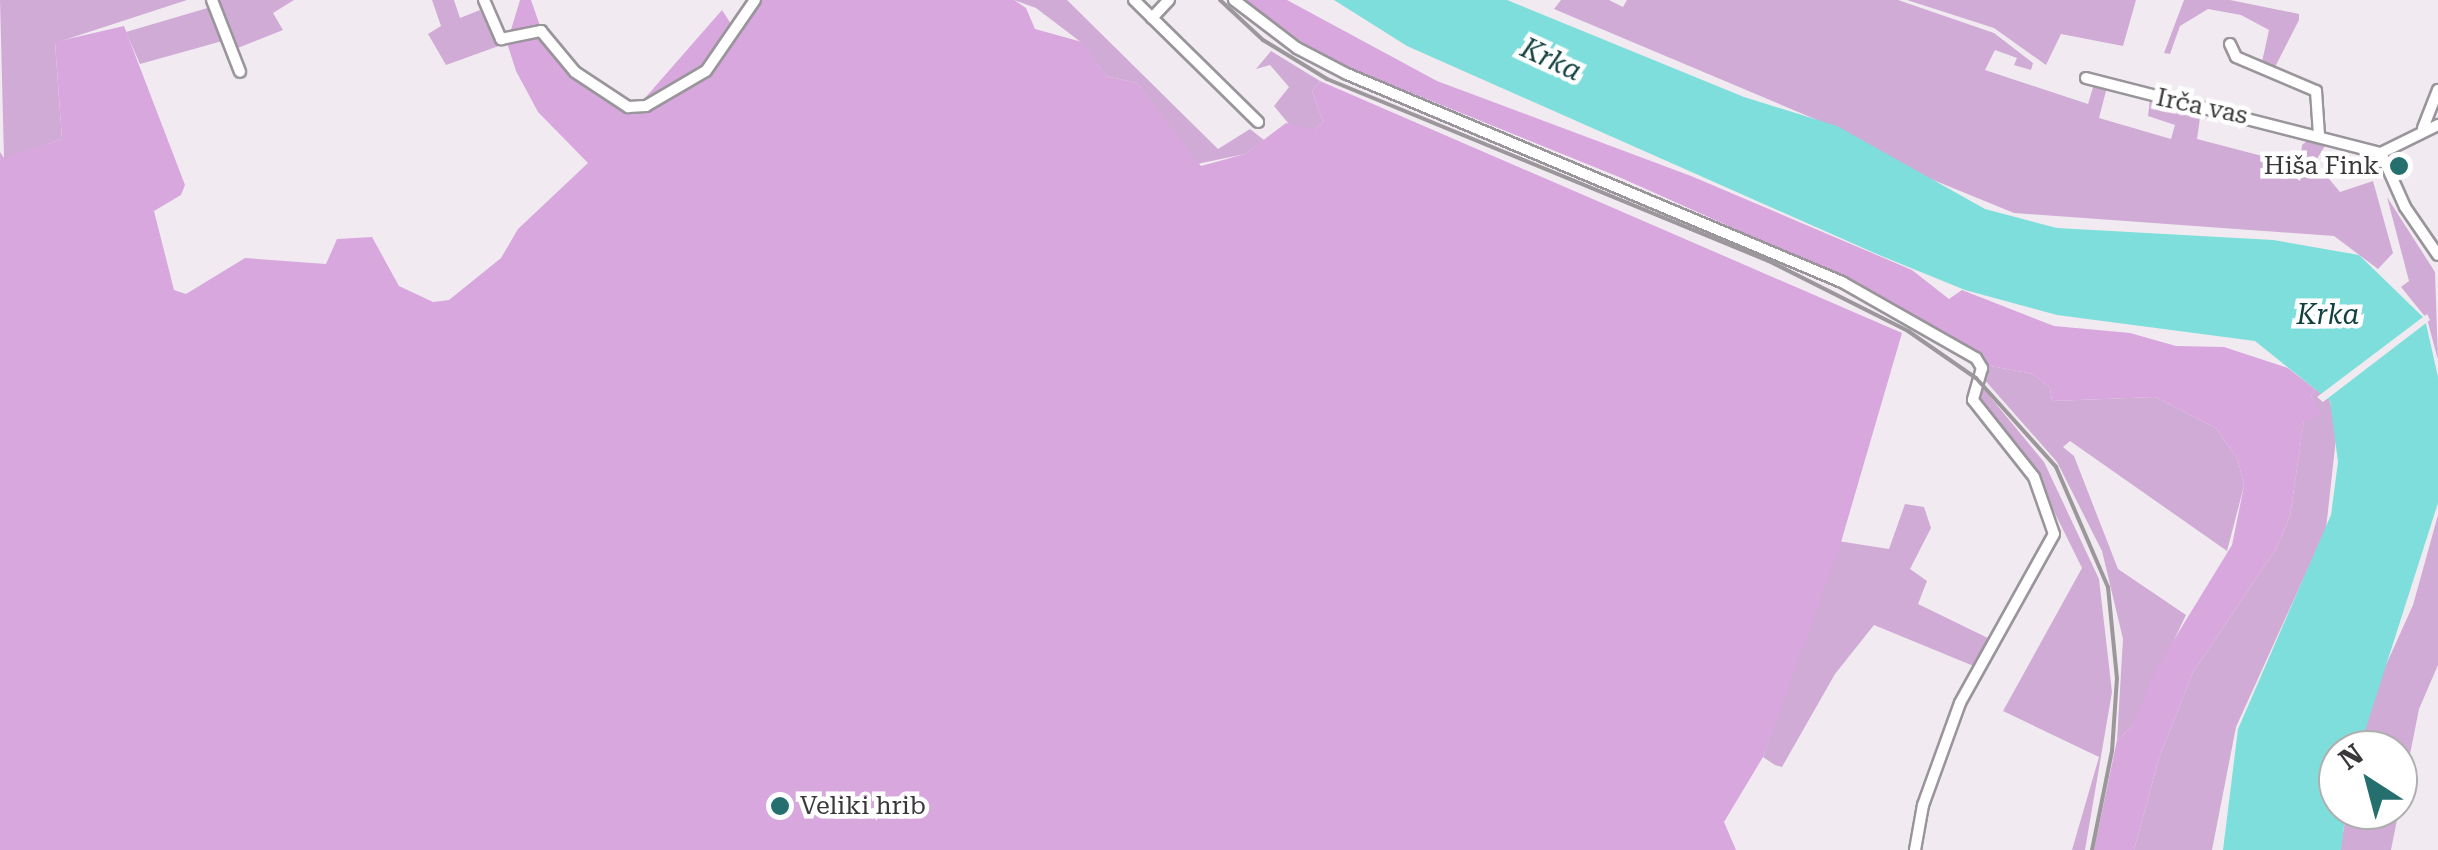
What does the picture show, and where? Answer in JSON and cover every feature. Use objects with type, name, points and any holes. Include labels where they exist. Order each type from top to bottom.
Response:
[{"type":"street","points":[[212,0],[240,72]]},
{"type":"street","points":[[484,0],[501,39],[541,31],[575,72],[628,106],[646,106],[706,71],[755,0]]},
{"type":"street","points":[[1134,0],[1258,122]]},
{"type":"street","points":[[1152,18],[1168,0]]},
{"type":"street","points":[[1234,0],[1296,48],[1347,74],[1842,282],[1982,365],[1973,400],[2034,477],[2054,534],[1960,704],[1923,805],[1915,850]]},
{"type":"street","name":"Irča vas","points":[[2230,44],[2236,57],[2316,91],[2318,135]]},
{"type":"street","name":"Irča vas","points":[[2086,78],[2380,153]]},
{"type":"street","points":[[2423,128],[2438,90]]},
{"type":"street","points":[[2438,125],[2423,128],[2380,153],[2405,207],[2438,255]]},
{"type":"shaded area","points":[[0,0],[187,0],[55,43],[62,139],[4,159]]},
{"type":"shaded area","points":[[214,0],[294,0],[273,13],[283,30],[235,49]]},
{"type":"shaded area","points":[[432,0],[454,0],[460,18],[480,10],[492,35],[507,43],[446,65],[428,34],[441,26]]},
{"type":"shaded area","points":[[520,0],[531,0],[539,23],[584,84],[602,99],[638,106],[722,10],[735,30],[712,69],[758,0],[1014,0],[1026,8],[1035,29],[1082,42],[1106,76],[1137,83],[1201,166],[1245,154],[1286,123],[1315,129],[1323,122],[1312,91],[1320,81],[1902,333],[1839,549],[1763,757],[1724,822],[1736,850],[0,850],[0,152],[4,158],[62,139],[55,42],[124,26],[185,185],[181,195],[154,211],[174,290],[186,294],[245,258],[326,264],[337,239],[372,237],[399,286],[433,302],[449,300],[501,258],[518,229],[588,163],[538,112],[516,71],[507,43]]},
{"type":"shaded area","points":[[1014,0],[1067,0],[1218,149],[1250,129],[1264,140],[1245,154],[1197,164],[1137,83],[1106,76],[1082,43],[1036,8]]},
{"type":"shaded area","points":[[1239,0],[1287,0],[1437,81],[1691,176],[1912,270],[1949,299],[1962,290],[2054,326],[2130,333],[2176,346],[2224,347],[2288,368],[2315,389],[2311,397],[2322,415],[2304,421],[2290,516],[2276,549],[2193,672],[2159,758],[2134,850],[2094,850],[2117,740],[2132,727],[2156,669],[2232,545],[2244,486],[2238,460],[2216,428],[2155,397],[2052,401],[2050,388],[2033,374],[1986,365],[1965,344],[1845,278],[1619,177],[1328,59]]},
{"type":"shaded area","points":[[1561,0],[1609,0],[1623,7],[1627,0],[1898,0],[1994,33],[2033,63],[2031,70],[2014,65],[2017,58],[1995,50],[1985,70],[2088,104],[2094,84],[2107,87],[2099,118],[2171,139],[2175,125],[2148,116],[2150,99],[2201,111],[2197,139],[2300,166],[2302,145],[2311,138],[2328,141],[2315,162],[2340,192],[2373,181],[2393,253],[2378,269],[2334,236],[2014,213],[1926,177],[1829,125],[1554,9]]},
{"type":"shaded area","points":[[1907,0],[2136,0],[2123,46],[2061,34],[2046,65],[1994,28]]},
{"type":"shaded area","points":[[2184,0],[2230,0],[2299,14],[2299,20],[2275,67],[2262,62],[2269,30],[2241,15],[2208,9],[2180,26],[2170,54],[2164,53]]},
{"type":"shaded area","points":[[211,7],[226,40],[140,64],[126,32]]},
{"type":"shaded area","points":[[1271,51],[1320,81],[1312,91],[1323,122],[1315,129],[1293,129],[1274,106],[1289,87],[1270,65],[1256,69]]},
{"type":"shaded area","points":[[2387,197],[2435,272],[2438,360],[2427,319],[2401,287],[2409,281]]},
{"type":"shaded area","points":[[1986,365],[2033,374],[2050,388],[2052,401],[2155,397],[2216,428],[2238,460],[2244,486],[2227,551],[2070,441],[2063,447],[2074,456],[2118,569],[2186,615],[2132,727],[2117,740],[2123,639],[2102,551],[2057,462],[1983,378]]},
{"type":"shaded area","points":[[1978,382],[2044,462],[2099,579],[2112,692],[2085,850],[2072,850],[2099,757],[2003,711],[2082,568],[2034,471],[1976,397]]},
{"type":"shaded area","points":[[2315,389],[2329,399],[2337,429],[2326,529],[2236,727],[2212,850],[2134,850],[2159,758],[2193,672],[2276,549],[2290,516],[2304,420],[2320,415],[2311,397]]},
{"type":"shaded area","points":[[1905,504],[1924,507],[1931,528],[1910,569],[1927,581],[1918,604],[1992,640],[1976,667],[1874,625],[1835,674],[1782,767],[1775,765],[1763,757],[1838,541],[1889,549]]},
{"type":"shaded area","points":[[2438,515],[2438,665],[2419,709],[2415,730],[2361,730],[2364,714],[2413,605]]},
{"type":"shaded area","points":[[2344,830],[2395,830],[2391,850],[2340,850]]},
{"type":"water","name":"Krka","points":[[1334,0],[1507,0],[1744,97],[1837,126],[1985,209],[2057,228],[2273,240],[2359,255],[2425,319],[2438,377],[2438,503],[2365,730],[2318,730],[2318,830],[2344,830],[2341,850],[2223,850],[2238,729],[2331,515],[2338,462],[2330,401],[2255,341],[2057,315],[1965,290],[1407,46]]},
{"type":"pier","points":[[2427,314],[2430,320],[2323,402],[2317,397]]},
{"type":"railway","points":[[1220,0],[1263,40],[1327,79],[1769,261],[1908,331],[1976,378],[2056,467],[2108,587],[2117,678],[2112,751],[2092,850]]},
{"type":"place","name":"Hiša Fink","points":[[2399,166]]},
{"type":"place","name":"Veliki hrib","points":[[780,806]]}]
